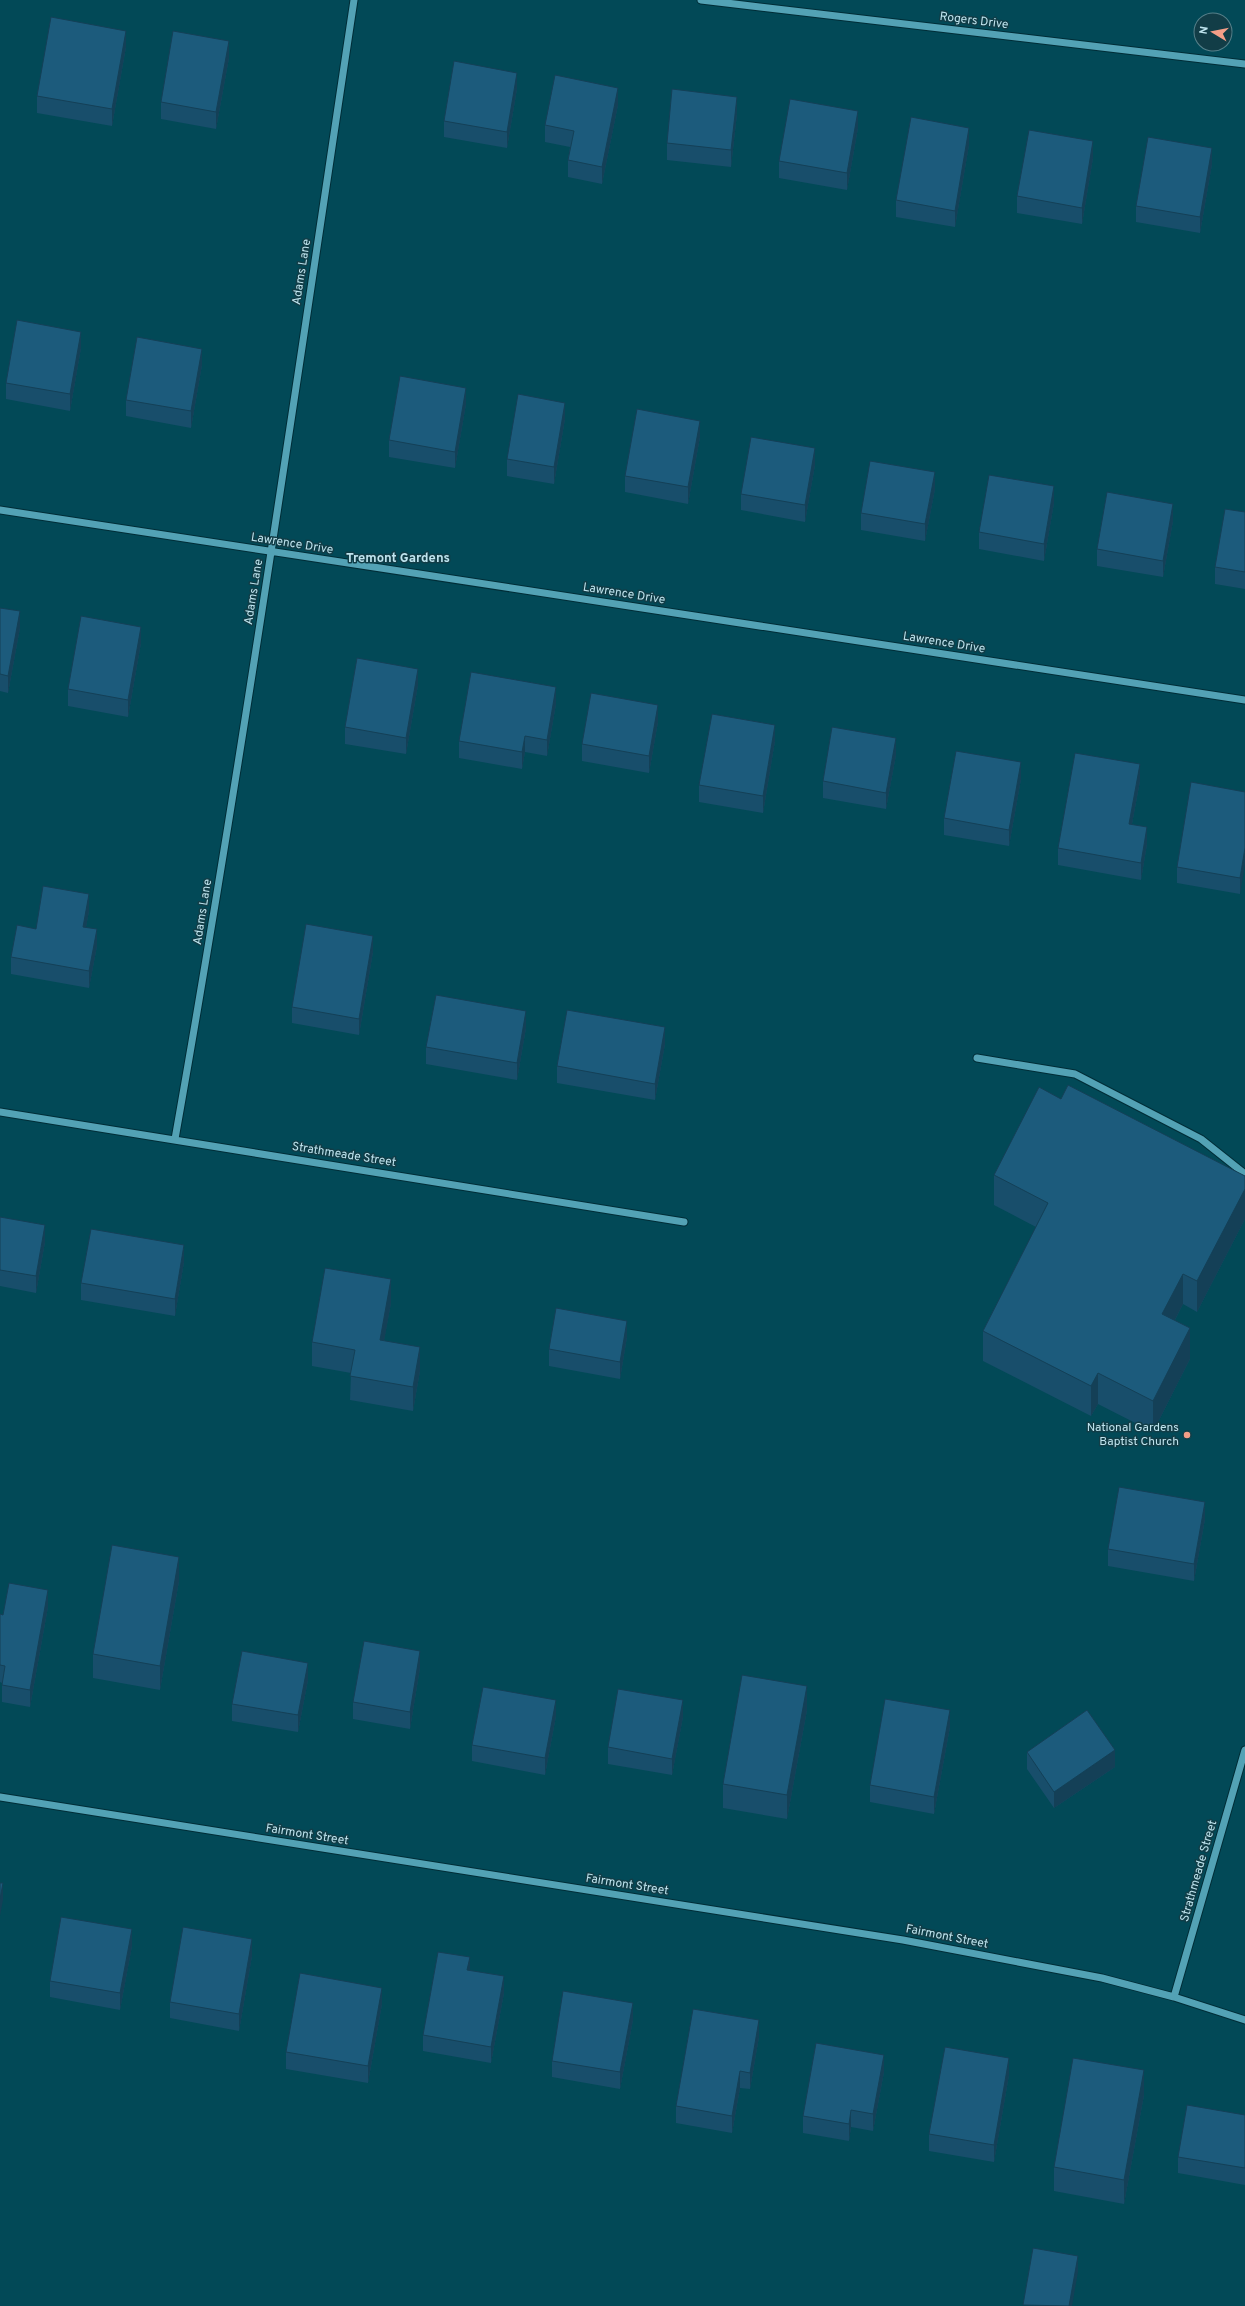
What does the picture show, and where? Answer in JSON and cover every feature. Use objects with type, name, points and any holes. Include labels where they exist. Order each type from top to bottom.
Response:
[{"type":"street","name":"Adams Lane","points":[[175,1139],[212,929],[272,552],[354,0]]},
{"type":"street","name":"Rogers Drive","points":[[701,0],[1245,64]]},
{"type":"street","name":"Lawrence Drive","points":[[0,510],[1245,700]]},
{"type":"street","points":[[977,1058],[1075,1074],[1201,1139],[1245,1174]]},
{"type":"street","name":"Strathmeade Street","points":[[0,1112],[684,1222]]},
{"type":"street","name":"Strathmeade Street","points":[[1174,1997],[1245,1750]]},
{"type":"street","name":"Fairmont Street","points":[[0,1797],[903,1940],[1102,1978],[1174,1997],[1245,2020]]},
{"type":"building","points":[[51,17],[126,31],[112,109],[37,96]]},
{"type":"building","points":[[173,31],[229,41],[216,112],[161,102]]},
{"type":"building","points":[[454,61],[517,73],[507,132],[444,121]]},
{"type":"building","points":[[555,75],[618,88],[602,167],[568,160],[574,131],[545,125]]},
{"type":"building","points":[[672,89],[737,97],[731,150],[667,143]]},
{"type":"building","points":[[790,99],[858,111],[847,173],[779,161]]},
{"type":"building","points":[[911,117],[969,128],[955,211],[896,200]]},
{"type":"building","points":[[1029,130],[1093,141],[1082,208],[1017,196]]},
{"type":"building","points":[[1148,137],[1212,148],[1200,217],[1136,206]]},
{"type":"building","points":[[17,320],[81,332],[70,394],[6,383]]},
{"type":"building","points":[[137,337],[202,349],[191,411],[126,400]]},
{"type":"building","points":[[400,376],[466,388],[455,452],[389,440]]},
{"type":"building","points":[[518,394],[565,403],[554,467],[507,459]]},
{"type":"building","points":[[637,409],[700,421],[688,487],[625,476]]},
{"type":"building","points":[[751,437],[815,448],[805,505],[741,494]]},
{"type":"building","points":[[870,461],[935,472],[925,524],[861,513]]},
{"type":"building","points":[[989,475],[1054,486],[1044,544],[979,532]]},
{"type":"building","points":[[1107,492],[1173,504],[1163,561],[1097,549]]},
{"type":"building","points":[[1225,509],[1245,512],[1245,572],[1215,567]]},
{"type":"building","points":[[0,608],[20,611],[8,676],[0,674]]},
{"type":"building","points":[[81,616],[141,627],[128,700],[68,689]]},
{"type":"building","points":[[357,658],[418,669],[406,738],[345,727]]},
{"type":"building","points":[[471,672],[556,687],[547,740],[525,736],[522,752],[459,741]]},
{"type":"building","points":[[591,693],[658,705],[649,756],[582,744]]},
{"type":"building","points":[[712,714],[775,725],[763,796],[699,785]]},
{"type":"building","points":[[832,727],[896,738],[886,793],[823,781]]},
{"type":"building","points":[[956,751],[1021,762],[1009,830],[944,818]]},
{"type":"building","points":[[1075,753],[1140,764],[1129,824],[1147,827],[1141,863],[1058,848]]},
{"type":"building","points":[[1191,782],[1245,792],[1245,848],[1240,878],[1177,867]]},
{"type":"building","points":[[43,886],[89,894],[83,927],[97,929],[89,971],[11,957],[17,925],[36,929]]},
{"type":"building","points":[[306,924],[373,936],[359,1019],[292,1007]]},
{"type":"building","points":[[436,995],[526,1011],[517,1063],[426,1047]]},
{"type":"building","points":[[567,1010],[665,1027],[655,1084],[557,1066]]},
{"type":"building","points":[[1068,1085],[1245,1176],[1245,1189],[1197,1281],[1183,1274],[1162,1314],[1190,1328],[1153,1401],[1098,1373],[1091,1386],[983,1331],[1048,1203],[994,1175],[1039,1087],[1061,1099]]},
{"type":"building","points":[[0,1217],[45,1225],[36,1276],[0,1270]]},
{"type":"building","points":[[91,1229],[184,1245],[175,1299],[81,1283]]},
{"type":"building","points":[[325,1268],[391,1279],[380,1340],[420,1347],[413,1387],[350,1376],[355,1350],[312,1342]]},
{"type":"building","points":[[556,1308],[627,1321],[620,1362],[549,1349]]},
{"type":"building","points":[[1119,1487],[1205,1502],[1194,1564],[1108,1549]]},
{"type":"building","points":[[112,1545],[179,1557],[160,1666],[93,1654]]},
{"type":"building","points":[[9,1583],[48,1590],[30,1690],[2,1685],[5,1666],[0,1665],[0,1614],[3,1615]]},
{"type":"building","points":[[364,1641],[420,1651],[410,1712],[353,1702]]},
{"type":"building","points":[[242,1651],[308,1663],[298,1715],[232,1704]]},
{"type":"building","points":[[742,1675],[807,1686],[787,1795],[723,1784]]},
{"type":"building","points":[[483,1687],[556,1700],[545,1758],[472,1745]]},
{"type":"building","points":[[618,1689],[683,1700],[672,1759],[608,1747]]},
{"type":"building","points":[[885,1699],[950,1710],[934,1797],[870,1785]]},
{"type":"building","points":[[1087,1710],[1115,1750],[1054,1792],[1027,1752]]},
{"type":"building","points":[[0,1883],[3,1883],[0,1899]]},
{"type":"building","points":[[61,1917],[132,1929],[120,1993],[50,1981]]},
{"type":"building","points":[[183,1927],[252,1939],[239,2014],[170,2002]]},
{"type":"building","points":[[438,1952],[470,1957],[467,1970],[504,1976],[491,2047],[423,2035]]},
{"type":"building","points":[[300,1973],[382,1988],[368,2066],[286,2052]]},
{"type":"building","points":[[563,1991],[633,2003],[620,2072],[552,2061]]},
{"type":"building","points":[[693,2009],[759,2020],[750,2073],[740,2071],[732,2116],[676,2106]]},
{"type":"building","points":[[816,2043],[884,2055],[873,2114],[851,2110],[849,2124],[803,2116]]},
{"type":"building","points":[[945,2047],[1009,2058],[994,2145],[929,2134]]},
{"type":"building","points":[[1073,2058],[1144,2070],[1124,2180],[1054,2167]]},
{"type":"building","points":[[1187,2105],[1245,2115],[1245,2168],[1178,2157]]},
{"type":"building","points":[[1033,2248],[1078,2256],[1069,2306],[1023,2305]]},
{"type":"place","name":"National Gardens Baptist Church","points":[[1187,1435]]},
{"type":"district","name":"Tremont Gardens","points":[[398,559]]}]
